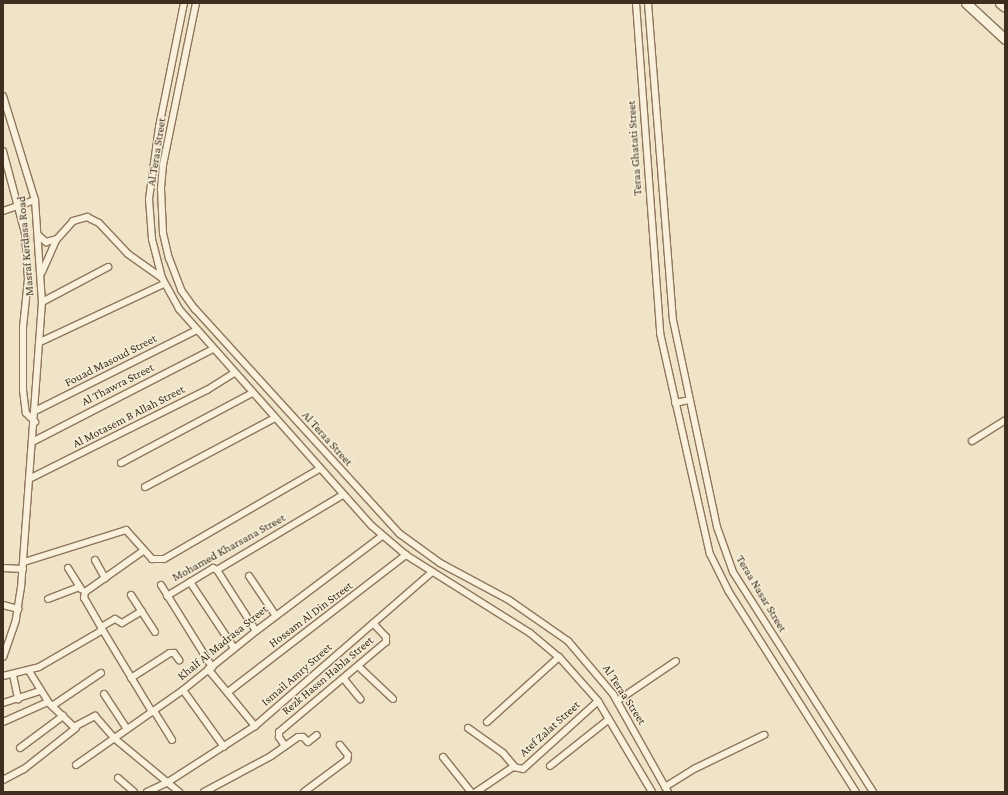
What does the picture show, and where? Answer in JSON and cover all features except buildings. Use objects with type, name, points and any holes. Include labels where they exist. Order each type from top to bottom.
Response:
[{"type":"main road","points":[[966,3],[1005,39]]},
{"type":"main road","points":[[1000,3],[1005,7]]},
{"type":"street","points":[[184,3],[159,127],[149,199],[152,239],[163,281],[170,295],[197,330],[234,373],[343,496],[382,536],[406,555],[530,633],[559,657],[598,701],[652,792]]},
{"type":"street","name":"Al Teraa Street","points":[[196,3],[163,165],[161,189],[163,233],[169,258],[181,290],[195,309],[400,534],[440,563],[509,600],[568,641],[589,662],[617,701],[667,789]]},
{"type":"street","name":"Teraa Ghatati Street","points":[[636,3],[657,291]]},
{"type":"street","name":"Teraa Ghatati Street","points":[[648,3],[670,290]]},
{"type":"street","name":"Masraf Kerdasa Road","points":[[3,96],[34,200],[42,272],[42,302],[34,441],[24,562],[18,609],[3,658]]},
{"type":"street","name":"Masraf Kerdasa Road","points":[[3,151],[20,205],[24,224],[28,262],[22,390],[26,413],[35,422]]},
{"type":"street","points":[[3,211],[34,200]]},
{"type":"street","points":[[42,272],[57,239],[73,221],[87,217],[99,223],[133,258],[163,281]]},
{"type":"street","points":[[38,235],[46,242],[57,239]]},
{"type":"street","points":[[42,302],[108,267]]},
{"type":"street","points":[[40,342],[163,281]]},
{"type":"street","points":[[170,295],[181,290]]},
{"type":"street","name":"Teraa Nasar Street","points":[[670,290],[675,335],[717,527],[728,562],[874,792]]},
{"type":"street","name":"Teraa Nasar Street","points":[[657,291],[663,349],[714,567],[856,792]]},
{"type":"street","name":"Fouad Masoud Street","points":[[35,411],[197,330]]},
{"type":"street","name":"Al Thawra Street","points":[[34,441],[213,349]]},
{"type":"street","name":"Al Motasem B Allah Street","points":[[31,478],[207,390],[234,373]]},
{"type":"street","points":[[121,463],[252,393]]},
{"type":"street","points":[[675,403],[689,400]]},
{"type":"street","points":[[145,487],[275,418]]},
{"type":"street","points":[[972,441],[1005,420]]},
{"type":"street","points":[[24,562],[126,530],[143,551],[152,559],[164,559],[319,469]]},
{"type":"street","name":"Mohamed Kharsana Street","points":[[168,596],[213,568],[217,570],[343,496]]},
{"type":"street","name":"Khalf Al Madrasa Street","points":[[76,765],[183,690],[234,648],[382,536]]},
{"type":"street","points":[[84,594],[143,551]]},
{"type":"street","name":"Hossam Al Din Street","points":[[228,692],[406,555]]},
{"type":"street","points":[[95,560],[105,578]]},
{"type":"street","points":[[3,568],[23,569]]},
{"type":"street","points":[[68,568],[131,678],[172,740]]},
{"type":"street","points":[[217,570],[256,631]]},
{"type":"street","name":"Ismail Amry Street","points":[[147,792],[168,782],[187,768],[224,747],[255,726],[432,572]]},
{"type":"street","points":[[249,576],[276,616]]},
{"type":"street","points":[[190,582],[234,648]]},
{"type":"street","points":[[161,585],[210,668],[255,726]]},
{"type":"street","points":[[48,600],[80,587]]},
{"type":"street","points":[[132,595],[156,632]]},
{"type":"street","points":[[3,605],[18,609]]},
{"type":"street","points":[[3,676],[29,671],[115,619],[122,623],[142,611]]},
{"type":"street","name":"Rezk Hassn Habla Street","points":[[285,746],[279,736],[279,732],[344,679],[386,642],[386,637],[373,623]]},
{"type":"street","points":[[131,678],[170,653],[174,653],[179,660]]},
{"type":"street","points":[[487,722],[559,657]]},
{"type":"street","points":[[617,701],[676,661]]},
{"type":"street","points":[[358,666],[393,699]]},
{"type":"street","points":[[29,671],[40,691],[50,704],[76,728]]},
{"type":"street","points":[[3,722],[50,704],[101,673]]},
{"type":"street","points":[[13,675],[18,699]]},
{"type":"street","points":[[344,679],[360,698]]},
{"type":"street","points":[[183,690],[224,747]]},
{"type":"street","points":[[3,703],[40,691]]},
{"type":"street","points":[[104,694],[127,729]]},
{"type":"street","name":"Atef Zalat Street","points":[[476,792],[514,766],[523,769],[598,701]]},
{"type":"street","points":[[20,748],[63,716]]},
{"type":"street","points":[[3,780],[24,769],[76,728],[95,716],[114,738],[179,792]]},
{"type":"street","points":[[550,766],[609,719]]},
{"type":"street","points":[[468,728],[503,753],[514,766]]},
{"type":"street","points":[[204,792],[285,746],[298,737],[303,737],[308,742],[317,735]]},
{"type":"street","points":[[667,789],[696,768],[764,735]]},
{"type":"street","points":[[304,792],[347,760],[348,755],[340,745]]},
{"type":"street","points":[[443,757],[471,792]]},
{"type":"street","points":[[118,778],[134,792]]}]
